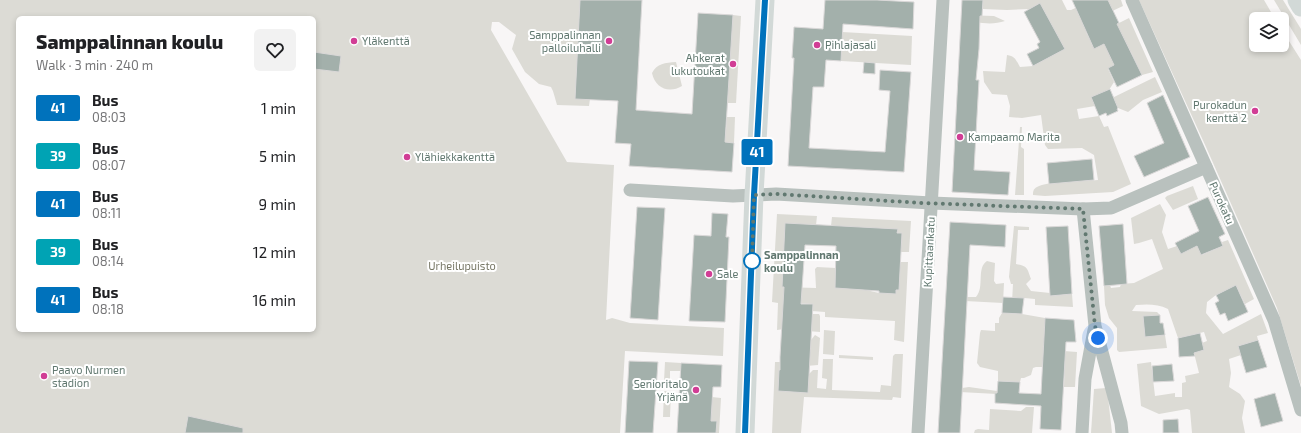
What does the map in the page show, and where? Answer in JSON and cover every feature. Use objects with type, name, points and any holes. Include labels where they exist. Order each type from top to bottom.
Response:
[{"type":"main road","points":[[745,433],[754,195],[765,0]]},
{"type":"main road","points":[[1297,0],[1301,7]]},
{"type":"street","name":"Kupittaankatu","points":[[918,433],[943,0]]},
{"type":"street","name":"Purokatu","points":[[1132,0],[1274,320],[1301,410]]},
{"type":"street","points":[[630,190],[733,196],[776,194],[932,203],[1083,209],[1112,208],[1206,167]]},
{"type":"street","points":[[1083,209],[1095,326],[1121,423],[1122,433]]},
{"type":"street","points":[[1082,433],[1085,379],[1095,326]]},
{"type":"green space","name":"Urheilupuisto","points":[[0,0],[580,0],[575,98],[590,99],[589,106],[557,105],[551,87],[539,84],[525,72],[512,49],[516,35],[499,22],[492,22],[491,30],[567,162],[614,165],[606,320],[612,318],[630,323],[724,328],[723,356],[625,351],[620,433],[0,433]]},
{"type":"green space","points":[[983,0],[1062,0],[1067,10],[1071,10],[1093,0],[1121,0],[1123,6],[1095,19],[1098,26],[1086,32],[1094,48],[1117,24],[1129,18],[1153,72],[1142,75],[1131,52],[1113,61],[1114,65],[1108,69],[1114,82],[1109,90],[1091,97],[1095,106],[1077,109],[1079,119],[1099,116],[1104,127],[1108,126],[1131,184],[1113,192],[1045,196],[1033,195],[1035,189],[1042,185],[1057,182],[1098,180],[1094,155],[1082,148],[1048,149],[1045,145],[1041,115],[1022,118],[1009,117],[1010,106],[1007,95],[992,94],[984,82],[983,71],[1005,72],[1007,55],[1014,57],[1020,67],[1033,66],[1065,49],[1040,3],[1029,9],[983,9]]},
{"type":"green space","points":[[1139,0],[1264,0],[1271,12],[1249,12],[1249,52],[1289,52],[1289,41],[1301,60],[1301,386],[1277,308]]},
{"type":"green space","points":[[1274,0],[1283,0],[1301,29],[1301,45],[1289,25],[1289,12],[1281,12]]},
{"type":"green space","points":[[733,15],[741,16],[736,103],[727,103]]},
{"type":"green space","points":[[961,15],[994,16],[1005,21],[978,23],[961,20]]},
{"type":"green space","points":[[842,32],[912,36],[911,65],[841,61]]},
{"type":"green space","points":[[676,62],[682,86],[668,89],[659,86],[652,73],[656,67],[665,63]]},
{"type":"green space","points":[[1155,77],[1162,92],[1143,100],[1128,112],[1118,108],[1114,99],[1112,98]]},
{"type":"green space","points":[[727,117],[735,117],[734,143],[725,142]]},
{"type":"green space","points":[[1020,127],[1022,127],[1021,147],[1024,149],[1024,195],[1015,195]]},
{"type":"green space","points":[[1193,186],[1198,199],[1173,210],[1165,198]]},
{"type":"green space","points":[[1160,204],[1166,215],[1162,232],[1168,249],[1177,246],[1197,245],[1202,255],[1223,246],[1222,242],[1228,240],[1254,299],[1245,304],[1236,285],[1216,295],[1207,302],[1206,313],[1223,334],[1261,314],[1268,333],[1257,336],[1258,340],[1238,346],[1241,355],[1229,359],[1231,373],[1229,387],[1240,394],[1245,401],[1242,418],[1245,433],[1192,433],[1190,410],[1187,409],[1159,414],[1141,406],[1137,364],[1151,362],[1155,396],[1175,393],[1175,397],[1182,397],[1182,383],[1186,382],[1185,376],[1199,373],[1194,353],[1204,350],[1202,343],[1207,341],[1204,332],[1178,338],[1168,309],[1160,306],[1145,304],[1136,305],[1132,311],[1157,312],[1160,315],[1143,316],[1145,337],[1165,335],[1167,348],[1119,352],[1117,350],[1117,328],[1109,318],[1105,305],[1104,286],[1110,285],[1111,288],[1120,287],[1121,284],[1134,283],[1163,269],[1152,239],[1134,244],[1131,218]]},
{"type":"green space","points":[[777,214],[817,216],[816,225],[785,224],[782,287],[816,288],[815,269],[817,267],[836,268],[835,288],[895,294],[896,290],[899,290],[900,262],[908,262],[904,342],[894,340],[895,321],[825,317],[825,312],[812,311],[813,304],[783,303],[784,329],[777,330],[778,303],[772,302]]},
{"type":"green space","points":[[832,217],[911,221],[909,252],[901,252],[901,233],[897,233],[898,229],[831,226]]},
{"type":"green space","points":[[1014,226],[1029,227],[1029,230],[1018,230],[1016,264],[1025,267],[1028,270],[1031,279],[1026,284],[1031,291],[1050,293],[1051,296],[1072,294],[1073,307],[1035,305],[1035,299],[1024,298],[1012,302],[1013,284],[1011,284],[1009,277]]},
{"type":"green space","points":[[987,261],[995,263],[994,281],[996,284],[1004,283],[1003,303],[946,300],[946,297],[976,297],[979,293],[982,268]]},
{"type":"green space","points":[[1002,313],[1022,314],[1045,318],[1064,351],[1077,352],[1075,387],[1060,387],[1064,386],[1065,361],[1043,359],[1042,367],[1033,368],[1031,375],[1021,378],[1020,382],[998,381],[998,371],[980,367],[977,363],[981,330],[995,331],[995,323],[999,323],[999,318]]},
{"type":"green space","points":[[812,314],[819,314],[820,316],[820,332],[807,331]]},
{"type":"green space","points":[[824,330],[835,331],[834,355],[823,354]]},
{"type":"green space","points":[[815,335],[820,338],[818,365],[806,366],[811,340]]},
{"type":"green space","points":[[895,354],[903,354],[901,398],[893,397],[892,400],[804,397],[801,433],[772,433],[775,362],[782,362],[782,370],[779,370],[778,391],[808,393],[809,374],[813,370],[818,370],[817,388],[826,389],[827,379],[822,378],[823,359],[833,359],[832,390],[880,392],[881,385],[891,386],[893,356]]},
{"type":"green space","points":[[839,355],[873,357],[873,360],[839,358]]},
{"type":"green space","points":[[665,362],[681,363],[681,371],[670,371],[670,382],[664,381]]},
{"type":"green space","points":[[969,387],[997,391],[997,394],[941,391]]},
{"type":"green space","points":[[1106,388],[1112,433],[1091,433],[1094,389]]},
{"type":"green space","points":[[664,391],[671,391],[670,417],[663,417]]},
{"type":"green space","points":[[712,397],[721,398],[719,433],[716,433],[717,422],[711,421]]},
{"type":"green space","points":[[1026,407],[1034,407],[1032,433],[974,433],[975,430],[978,429],[989,430],[990,409],[1021,411]]},
{"type":"building","points":[[580,0],[642,0],[636,110],[692,114],[698,13],[733,15],[725,142],[734,143],[732,172],[629,166],[631,144],[615,143],[618,101],[575,99]]},
{"type":"building","points":[[825,0],[914,2],[913,29],[843,24],[841,61],[826,60],[824,87],[813,87],[809,148],[885,152],[890,91],[879,90],[880,70],[911,72],[904,172],[788,166],[794,58],[792,58],[794,27],[823,29]]},
{"type":"building","points":[[962,0],[983,0],[982,16],[980,16],[976,80],[979,80],[974,170],[1010,172],[1008,195],[952,192]]},
{"type":"building","points":[[1072,0],[1108,0],[1119,23],[1117,24],[1142,75],[1117,87],[1108,68],[1114,65],[1104,44],[1094,49]]},
{"type":"building","points":[[1040,3],[1065,49],[1033,66],[1027,54],[1039,48],[1037,44],[1040,42],[1024,12]]},
{"type":"building","points":[[316,52],[341,56],[339,72],[316,69]]},
{"type":"building","points":[[864,62],[875,63],[875,74],[863,73]]},
{"type":"building","points":[[1110,89],[1118,111],[1107,116],[1106,113],[1099,116],[1091,97]]},
{"type":"building","points":[[1163,95],[1190,157],[1144,177],[1134,156],[1164,143],[1147,103]]},
{"type":"building","points":[[1092,159],[1094,180],[1049,184],[1047,163]]},
{"type":"building","points":[[1208,197],[1225,234],[1219,237],[1223,246],[1201,255],[1197,246],[1181,254],[1175,243],[1199,231],[1188,206]]},
{"type":"building","points":[[637,207],[665,208],[658,320],[630,318]]},
{"type":"building","name":"Sale","points":[[712,213],[728,214],[726,237],[729,237],[725,322],[689,321],[694,235],[711,236]]},
{"type":"building","points":[[950,222],[1006,225],[1005,247],[970,245],[960,433],[938,433]]},
{"type":"building","points":[[785,223],[898,229],[897,233],[902,233],[899,290],[896,290],[896,294],[879,293],[879,291],[835,288],[836,246],[805,245],[801,304],[813,304],[808,393],[778,391],[784,287],[782,287]]},
{"type":"building","points":[[1123,224],[1127,284],[1104,286],[1099,226]]},
{"type":"building","points":[[1068,226],[1072,294],[1050,296],[1046,227]]},
{"type":"building","points":[[1236,285],[1248,312],[1228,321],[1225,313],[1220,315],[1215,303],[1219,301],[1216,295]]},
{"type":"building","points":[[1003,297],[1024,298],[1022,314],[1002,313]]},
{"type":"building","points":[[1160,315],[1160,323],[1163,323],[1165,335],[1145,337],[1143,316]]},
{"type":"building","points":[[1045,318],[1074,320],[1076,342],[1066,342],[1061,430],[1040,429],[1041,406],[995,403],[995,393],[997,393],[998,381],[1020,382],[1019,393],[1041,394]]},
{"type":"building","points":[[1200,333],[1204,350],[1194,353],[1195,356],[1179,357],[1178,338]]},
{"type":"building","points":[[1258,340],[1267,367],[1246,373],[1238,346]]},
{"type":"building","points":[[629,361],[658,362],[653,433],[625,433]]},
{"type":"building","name":"Senioritalo Yrjänä","points":[[681,363],[722,365],[721,387],[713,387],[711,421],[717,421],[716,433],[677,433]]},
{"type":"building","points":[[1172,364],[1174,381],[1153,382],[1152,366]]},
{"type":"building","points":[[1275,393],[1283,421],[1261,427],[1254,399]]},
{"type":"building","points":[[188,416],[243,428],[243,433],[185,433]]},
{"type":"building","points":[[1178,419],[1179,433],[1163,433],[1163,420]]},
{"type":"bus line","name":"41","points":[[745,433],[754,195],[765,0]]},
{"type":"place","name":"Yläkenttä","points":[[354,41]]},
{"type":"place","name":"Samppalinnan palloiluhalli","points":[[609,41]]},
{"type":"place","name":"Pihlajasali","points":[[817,45]]},
{"type":"place","name":"Ahkerat lukutoukat","points":[[733,64]]},
{"type":"place","name":"Purokadun kenttä 2","points":[[1255,111]]},
{"type":"place","name":"Kampaamo Marita","points":[[960,137]]},
{"type":"place","name":"Ylähiekkakenttä","points":[[407,157]]},
{"type":"place","name":"Samppalinnan koulu","points":[[752,261]]},
{"type":"place","name":"Sale","points":[[709,274]]},
{"type":"place","name":"Paavo Nurmen stadion","points":[[44,376]]},
{"type":"place","name":"Senioritalo Yrjänä","points":[[696,390]]},
{"type":"route","points":[[752,261],[752,263],[754,195],[776,194],[923,203],[1083,209],[1095,326],[1098,338]]}]
